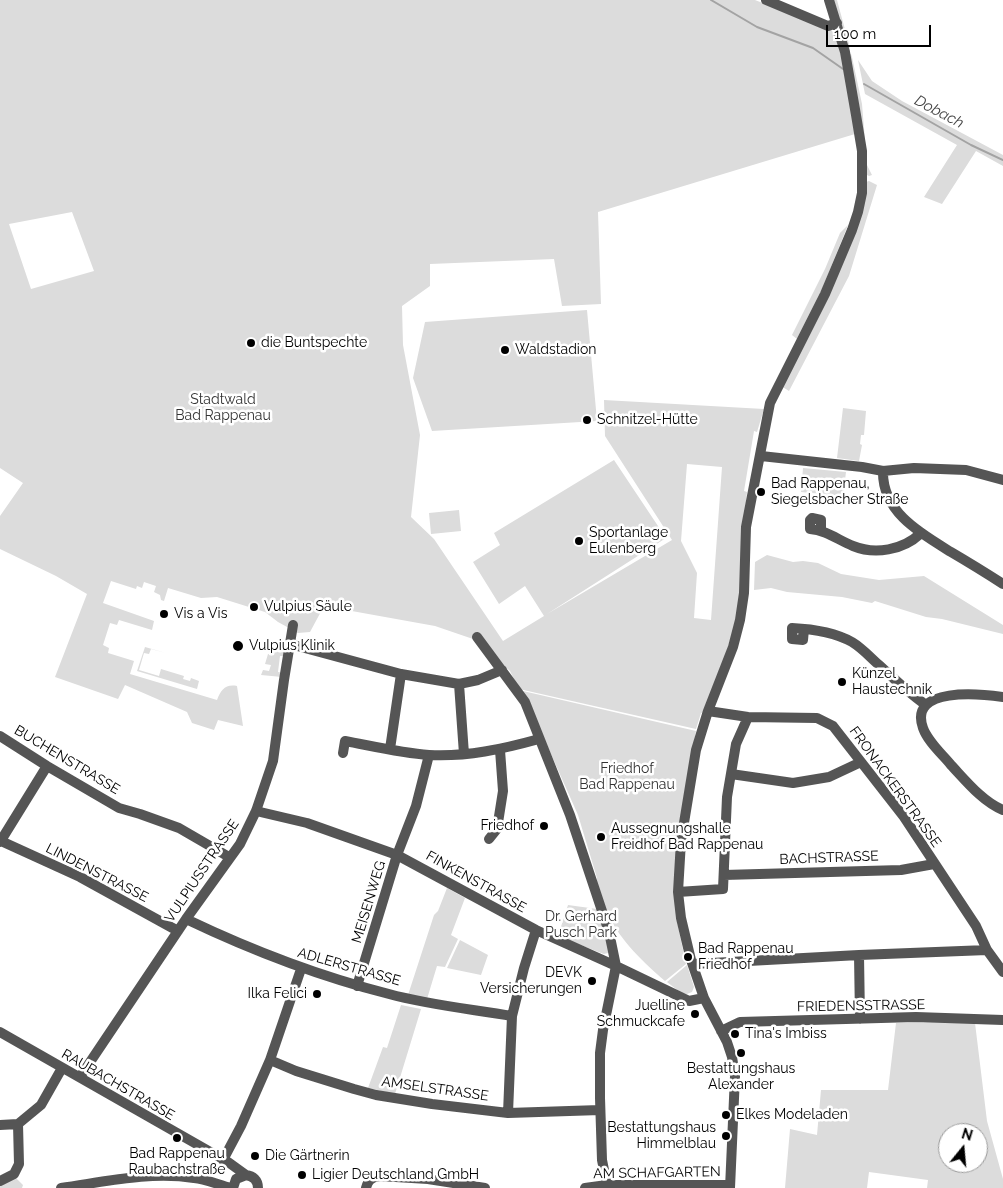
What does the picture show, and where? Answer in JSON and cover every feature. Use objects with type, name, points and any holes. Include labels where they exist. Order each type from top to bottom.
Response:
[{"type":"street","points":[[766,0],[828,26],[837,23]]},
{"type":"street","points":[[730,1186],[735,1076],[732,1057],[704,998],[681,918],[678,892],[681,841],[696,750],[708,711],[733,647],[740,620],[744,593],[746,527],[770,403],[825,294],[852,230],[862,193],[863,174],[859,135],[845,52],[829,0]]},
{"type":"street","points":[[761,456],[862,467],[882,471],[914,468],[966,470],[1003,480]]},
{"type":"street","points":[[882,471],[886,491],[894,507],[907,523],[920,534],[1003,584]]},
{"type":"street","points":[[820,530],[853,546],[868,550],[885,550],[898,547],[920,534]]},
{"type":"street","name":"VULPIUSSTRASSE","points":[[80,1078],[186,919],[240,844],[256,811],[273,761],[293,625]]},
{"type":"street","points":[[804,629],[828,633],[854,643],[926,705]]},
{"type":"street","points":[[478,637],[525,702],[570,815],[594,890],[604,914],[616,966],[600,1053],[602,1160],[607,1185]]},
{"type":"street","points":[[290,644],[400,674],[459,684],[478,680],[502,670]]},
{"type":"street","points":[[390,749],[400,674]]},
{"type":"street","points":[[459,684],[464,754]]},
{"type":"street","points":[[1003,697],[964,693],[944,696],[926,705],[921,716],[923,729],[932,743],[980,794],[1000,809],[1003,798]]},
{"type":"street","name":"FRONACKERSTRASSE","points":[[708,711],[748,717],[817,718],[833,726],[904,817],[976,926],[987,950],[1003,972]]},
{"type":"street","points":[[678,892],[723,889],[727,797],[736,744],[748,717]]},
{"type":"street","name":"BUCHENSTRASSE","points":[[0,736],[119,808],[178,828],[229,857]]},
{"type":"street","points":[[342,752],[345,741],[429,755],[500,750],[539,739]]},
{"type":"street","points":[[489,839],[498,829],[502,799],[500,750]]},
{"type":"street","name":"MEISENWEG","points":[[358,986],[397,855],[416,806],[429,755]]},
{"type":"street","points":[[731,774],[793,783],[829,777],[861,762]]},
{"type":"street","points":[[1,841],[47,766]]},
{"type":"street","name":"FINKENSTRASSE","points":[[256,811],[308,823],[397,855],[536,930],[689,1001],[704,998]]},
{"type":"street","name":"LINDENSTRASSE","points":[[1,841],[80,877],[178,932]]},
{"type":"street","name":"BACHSTRASSE","points":[[724,875],[901,870],[934,864]]},
{"type":"street","name":"ADLERSTRASSE","points":[[186,919],[244,946],[301,969],[358,986],[418,1001],[512,1016]]},
{"type":"street","points":[[508,1113],[512,1016],[536,930]]},
{"type":"street","points":[[693,964],[858,954],[987,950]]},
{"type":"street","points":[[858,954],[860,1019]]},
{"type":"street","points":[[223,1160],[241,1126],[270,1060],[301,969]]},
{"type":"street","name":"FRIEDENSSTRASSE","points":[[721,1031],[740,1022],[916,1017],[1003,1020]]},
{"type":"street","name":"RAUBACHSTRASSE","points":[[0,1032],[223,1160],[236,1182]]},
{"type":"street","name":"AMSELSTRASSE","points":[[270,1060],[328,1081],[376,1095],[432,1104],[508,1113],[600,1110]]},
{"type":"street","points":[[0,1126],[18,1124],[41,1105],[62,1068]]},
{"type":"street","points":[[0,1181],[14,1174],[19,1164],[18,1124]]},
{"type":"street","points":[[60,1188],[157,1176],[236,1182],[254,1178],[261,1187]]},
{"type":"street","points":[[366,1185],[372,1178],[379,1176],[428,1178],[485,1188]]},
{"type":"street","name":"AM SCHAFGARTEN","points":[[585,1188],[607,1185],[730,1186]]},
{"type":"green space","name":"Stadtwald Bad Rappenau","points":[[0,0],[755,0],[831,30],[835,37],[843,62],[855,134],[598,212],[601,304],[562,306],[554,259],[430,264],[430,286],[402,306],[403,345],[420,435],[411,517],[434,539],[503,641],[544,616],[525,586],[499,604],[473,562],[500,545],[494,533],[614,460],[666,538],[547,614],[672,540],[605,436],[604,400],[764,409],[757,432],[754,431],[744,491],[747,492],[740,591],[735,626],[706,712],[701,713],[696,729],[519,689],[510,671],[473,639],[435,626],[324,606],[310,632],[298,633],[265,612],[217,597],[201,598],[168,588],[164,601],[161,600],[160,595],[154,592],[156,586],[144,582],[142,588],[137,586],[136,589],[111,581],[103,603],[154,621],[152,630],[119,620],[117,625],[110,623],[103,645],[109,648],[108,653],[134,661],[130,674],[217,700],[220,693],[226,687],[237,686],[243,726],[218,720],[214,730],[192,723],[187,712],[125,685],[118,699],[55,677],[87,594],[56,576],[0,549],[0,516],[23,483],[0,468]],"holes":[[[72,212],[94,271],[31,289],[9,224]],[[687,464],[722,467],[711,620],[694,618],[697,573],[681,541]]]},
{"type":"green space","points":[[831,0],[837,0],[850,48],[847,49]]},
{"type":"green space","points":[[851,54],[862,104],[867,165],[872,175],[869,176],[865,174],[848,56]]},
{"type":"green space","points":[[858,60],[872,81],[902,101],[1003,155],[1003,166],[976,151],[942,204],[924,197],[957,145],[865,94]]},
{"type":"green space","points":[[869,181],[877,185],[849,276],[789,391],[781,386],[799,351],[866,182]]},
{"type":"green space","points":[[848,225],[822,289],[797,339],[792,335],[825,269],[840,233]]},
{"type":"green space","name":"Waldstadion","points":[[587,310],[597,421],[432,431],[413,378],[425,322]]},
{"type":"green space","points":[[843,408],[866,411],[864,435],[861,435],[860,444],[862,445],[859,461],[837,458]]},
{"type":"green space","points":[[803,468],[846,472],[843,496],[801,492]]},
{"type":"green space","points":[[459,510],[461,531],[431,534],[429,513]]},
{"type":"green space","points":[[767,555],[793,562],[818,563],[841,574],[879,580],[924,576],[1003,625],[1003,634],[926,617],[875,601],[872,603],[842,597],[787,592],[771,588],[754,590],[755,562]]},
{"type":"green space","points":[[145,647],[166,653],[151,649],[149,654],[144,653],[139,670],[159,676],[161,669],[184,676],[183,679],[190,681],[191,678],[199,681],[197,689],[137,671]]},
{"type":"green space","points":[[270,648],[285,653],[285,656],[280,656],[278,672],[283,673],[282,677],[261,675],[263,670],[269,671],[271,665],[265,664],[268,654],[270,654]]},
{"type":"green space","name":"Friedhof Bad Rappenau","points":[[523,691],[696,731],[680,823],[676,917],[686,964],[665,981],[626,943],[609,916],[597,883],[578,815]]},
{"type":"green space","points":[[447,888],[465,898],[451,935],[458,939],[445,967],[437,966],[427,999],[408,995],[434,915],[438,911]]},
{"type":"green space","name":"Dr. Gerhard Pusch Park","points":[[568,905],[597,909],[610,947],[608,953],[601,953],[558,936]]},
{"type":"green space","points":[[460,940],[488,955],[481,975],[447,968]]},
{"type":"green space","points":[[687,965],[694,987],[692,992],[687,994],[681,993],[667,982]]},
{"type":"green space","points":[[401,1005],[421,1009],[395,1094],[368,1088],[383,1047],[387,1048]]},
{"type":"green space","points":[[968,1021],[975,1023],[988,1123],[938,1123],[938,1173],[988,1173],[988,1125],[1003,1179],[1003,1188],[927,1188],[928,1180],[869,1172],[867,1188],[785,1188],[790,1129],[817,1135],[821,1090],[888,1090],[896,1023]]},
{"type":"green space","points":[[16,1178],[23,1185],[22,1188],[0,1188],[0,1183]]},
{"type":"waterway","name":"Dobach","points":[[711,0],[757,27],[813,48],[843,69]]},
{"type":"waterway","name":"Dobach","points":[[864,84],[971,145],[1003,160]]},
{"type":"place","name":"die Buntspechte","points":[[251,343]]},
{"type":"place","name":"Waldstadion","points":[[505,350]]},
{"type":"place","name":"Schnitzel-Hütte","points":[[587,420]]},
{"type":"place","name":"Bad Rappenau, Siegelsbacher Straße","points":[[761,492]]},
{"type":"place","name":"Sportanlage Eulenberg","points":[[579,541]]},
{"type":"place","name":"Vulpius Säule","points":[[254,607]]},
{"type":"place","name":"Vis a Vis","points":[[164,614]]},
{"type":"place","name":"Vulpius Klinik","points":[[238,646]]},
{"type":"place","name":"Künzel Haustechnik","points":[[842,682]]},
{"type":"place","name":"Friedhof","points":[[544,826]]},
{"type":"place","name":"Aussegnungshalle Freidhof Bad Rappenau","points":[[601,837]]},
{"type":"place","name":"Bad Rappenau Friedhof","points":[[688,957]]},
{"type":"place","name":"DEVK Versicherungen","points":[[592,981]]},
{"type":"place","name":"Ilka Felici","points":[[317,994]]},
{"type":"place","name":"Juelline Schmuckcafe","points":[[695,1014]]},
{"type":"place","name":"Tina's Imbiss","points":[[735,1034]]},
{"type":"place","name":"Bestattungshaus Alexander","points":[[741,1053]]},
{"type":"place","name":"Elkes Modeladen","points":[[726,1115]]},
{"type":"place","name":"Bestattungshaus Himmelblau","points":[[726,1136]]},
{"type":"place","name":"Bad Rappenau Raubachstraße","points":[[177,1138]]},
{"type":"place","name":"Die Gärtnerin","points":[[255,1156]]},
{"type":"place","name":"Ligier Deutschland GmbH","points":[[302,1175]]}]
